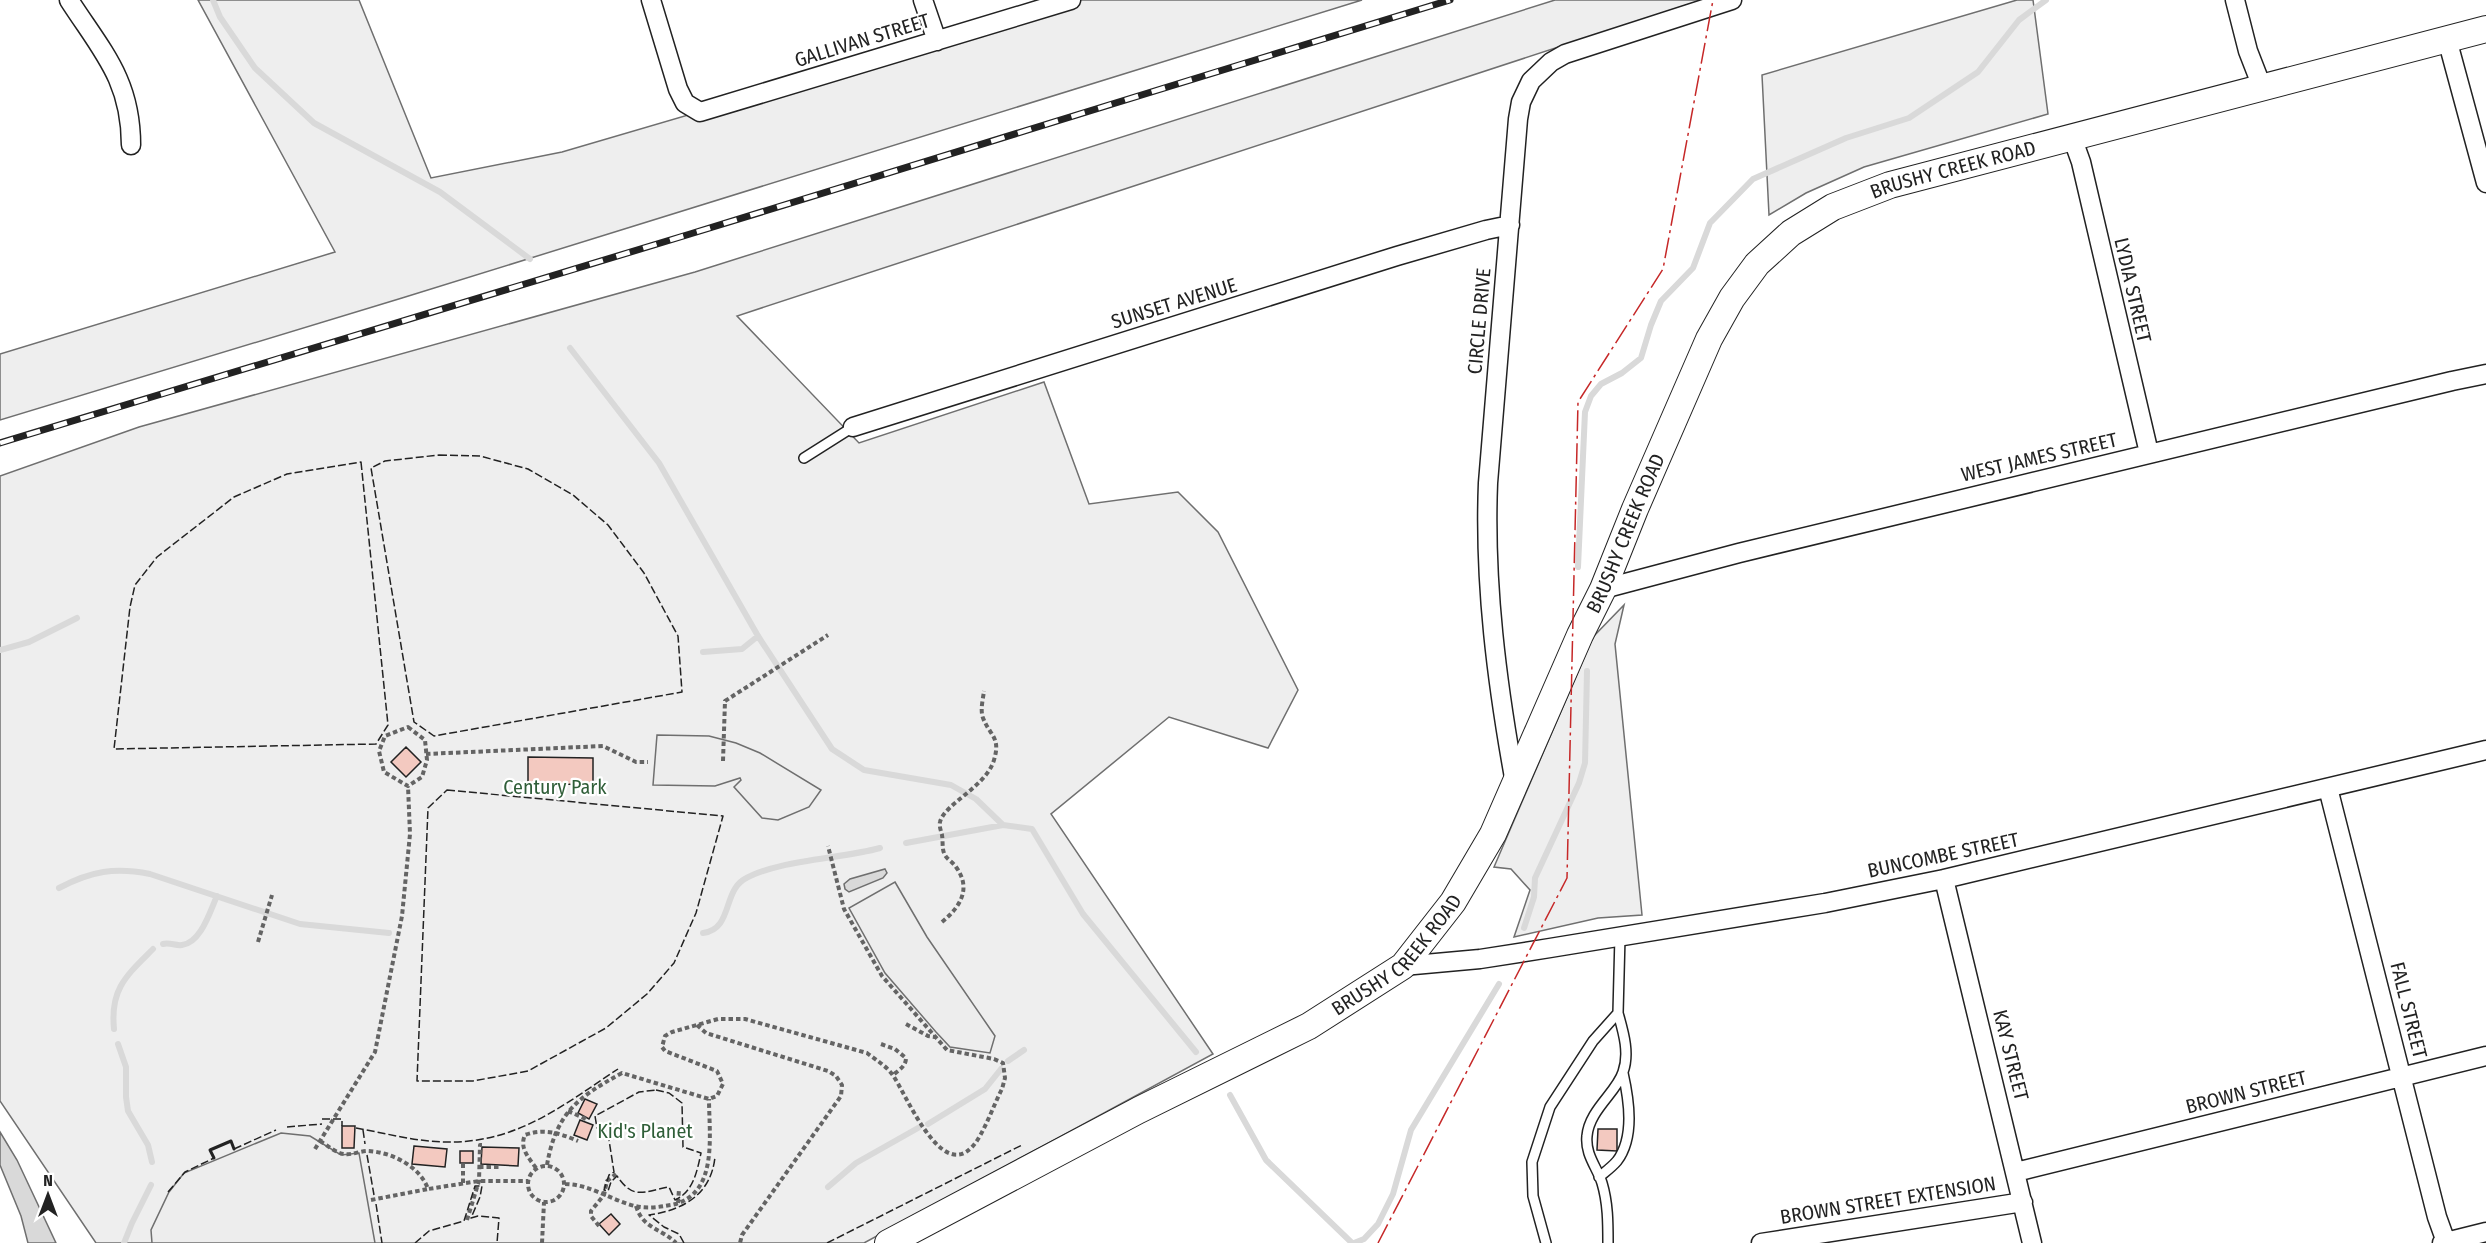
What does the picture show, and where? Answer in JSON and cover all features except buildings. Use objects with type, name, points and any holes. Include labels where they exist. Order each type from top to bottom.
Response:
[{"type":"street","points":[[69,0],[103,51],[122,85],[129,113],[130,145]]},
{"type":"street","name":"GALLIVAN STREET","points":[[652,0],[678,88],[685,103],[700,112],[1071,0]]},
{"type":"street","points":[[923,0],[937,40]]},
{"type":"street","name":"CIRCLE DRIVE","points":[[1515,785],[1501,705],[1486,534],[1489,471],[1518,119],[1524,93],[1540,70],[1565,54],[1732,0]]},
{"type":"street","points":[[2235,0],[2248,51],[2262,87]]},
{"type":"street","name":"BRUSHY CREEK ROAD","points":[[888,1243],[1139,1110],[1309,1026],[1403,966],[1468,880],[1493,834],[1580,635],[1603,589],[1709,339],[1732,298],[1757,264],[1772,248],[1811,218],[1890,185],[2486,29]]},
{"type":"street","points":[[2447,39],[2486,183]]},
{"type":"street","name":"LYDIA STREET","points":[[2072,137],[2081,162],[2149,453]]},
{"type":"street","name":"SUNSET AVENUE","points":[[853,427],[1386,260],[1510,225]]},
{"type":"street","name":"WEST JAMES STREET","points":[[1603,589],[1739,553],[2149,453],[2486,374]]},
{"type":"street","name":"BUNCOMBE STREET","points":[[1403,966],[1480,959],[1825,903],[1944,879],[2486,750]]},
{"type":"street","name":"FALL STREET","points":[[2328,788],[2444,1242]]},
{"type":"street","name":"KAY STREET","points":[[1944,879],[2032,1243]]},
{"type":"street","name":"BROWN STREET","points":[[2016,1172],[2486,1056]]},
{"type":"street","name":"BROWN STREET EXTENSION","points":[[1761,1243],[2023,1202]]},
{"type":"street","points":[[2444,1242],[2486,1232]]},
{"type":"lane","points":[[804,458],[853,427]]},
{"type":"lane","points":[[1599,1177],[1615,1163],[1623,1151],[1628,1125],[1629,1100],[1623,1072],[1626,1038],[1618,1013],[1620,936]]},
{"type":"lane","points":[[1546,1243],[1533,1196],[1532,1162],[1550,1107],[1593,1041],[1618,1013]]},
{"type":"lane","points":[[1608,1243],[1608,1216],[1599,1177],[1590,1159],[1587,1135],[1595,1113],[1623,1072]]},
{"type":"path","points":[[723,761],[725,701],[828,635]]},
{"type":"path","points":[[942,922],[958,908],[964,892],[963,881],[957,868],[944,854],[939,824],[941,818],[954,804],[977,787],[993,763],[997,747],[993,734],[983,719],[981,710],[984,691]]},
{"type":"path","points":[[408,727],[425,740],[426,754],[422,777],[408,786],[384,772],[379,751],[385,736],[408,727]]},
{"type":"path","points":[[426,754],[603,746],[636,762],[648,762]]},
{"type":"path","points":[[315,1149],[375,1052],[402,916],[410,834],[408,786]]},
{"type":"path","points":[[546,1165],[550,1146],[568,1111],[590,1090],[622,1073],[709,1099],[717,1096],[723,1084],[717,1071],[665,1051],[662,1047],[665,1036],[718,1019],[745,1019],[867,1053],[884,1064],[937,1146],[948,1154],[962,1154],[973,1146],[1002,1089],[1005,1070],[1003,1063],[994,1059],[946,1050],[882,976],[844,909],[828,846]]},
{"type":"path","points":[[258,942],[272,895]]},
{"type":"path","points":[[906,1024],[928,1036],[936,1037]]},
{"type":"path","points":[[697,1025],[706,1033],[828,1071],[836,1076],[842,1085],[841,1096],[742,1235],[740,1243]]},
{"type":"path","points":[[881,1044],[895,1049],[906,1058],[902,1068],[893,1076]]},
{"type":"path","points":[[565,1184],[576,1184],[636,1206],[655,1208],[678,1204],[695,1193],[706,1173],[709,1099]]},
{"type":"path","points":[[568,1111],[586,1119]]},
{"type":"path","points":[[536,1168],[523,1147],[522,1142],[525,1135],[539,1131],[556,1132],[578,1141]]},
{"type":"path","points":[[320,1141],[343,1154],[365,1151],[387,1153],[411,1167],[426,1182],[428,1189]]},
{"type":"path","points":[[467,1220],[478,1181],[480,1144],[482,1145]]},
{"type":"path","points":[[463,1163],[463,1183]]},
{"type":"path","points":[[479,1167],[499,1167],[499,1165]]},
{"type":"path","points":[[546,1165],[562,1173],[565,1184],[560,1196],[549,1202],[533,1197],[528,1181],[536,1168],[546,1165]]},
{"type":"path","points":[[599,1226],[591,1216],[591,1211],[604,1195],[608,1181],[616,1174]]},
{"type":"path","points":[[371,1200],[478,1181],[528,1181]]},
{"type":"path","points":[[678,1204],[680,1189]]},
{"type":"path","points":[[543,1242],[544,1202]]},
{"type":"path","points":[[636,1206],[639,1218],[669,1235],[676,1243]]},
{"type":"green space","points":[[198,0],[359,0],[431,178],[562,152],[1080,0],[1362,0],[402,298],[0,420],[0,354],[335,252]]},
{"type":"green space","name":"Century Park","points":[[1555,0],[1702,0],[737,316],[859,443],[1044,382],[1089,504],[1178,492],[1218,532],[1298,690],[1268,748],[1169,717],[1051,814],[1213,1054],[864,1243],[96,1243],[0,1101],[0,476],[139,427],[695,272]]},
{"type":"green space","points":[[2017,0],[2033,0],[2048,114],[1864,167],[1806,193],[1769,215],[1762,75]]},
{"type":"green space","points":[[1624,605],[1615,644],[1642,915],[1598,918],[1514,937],[1530,890],[1511,869],[1494,867],[1593,637]]},
{"type":"shaded area","points":[[657,735],[709,736],[736,743],[760,753],[821,790],[809,807],[778,820],[762,818],[734,787],[741,780],[740,778],[715,786],[653,785]]},
{"type":"shaded area","points":[[885,869],[887,873],[883,878],[849,892],[845,889],[844,884],[850,879]]},
{"type":"shaded area","points":[[895,882],[927,937],[995,1036],[990,1053],[950,1047],[885,973],[849,908]]},
{"type":"shaded area","points":[[0,1132],[17,1160],[56,1243],[28,1243],[21,1216],[0,1165]]},
{"type":"shaded area","points":[[281,1133],[310,1136],[341,1155],[359,1153],[375,1243],[152,1243],[151,1230],[169,1192],[184,1173]]},
{"type":"waterway","points":[[213,0],[220,17],[255,68],[314,123],[440,192],[530,259]]},
{"type":"waterway","points":[[1578,567],[1585,412],[1591,396],[1601,384],[1622,373],[1641,358],[1661,301],[1693,268],[1710,223],[1753,179],[1846,138],[1909,118],[1978,72],[2019,20],[2046,0]]},
{"type":"waterway","points":[[570,348],[659,463],[758,636],[832,749],[864,770],[951,785],[976,799],[1003,825],[1032,829],[1083,914],[1196,1052]]},
{"type":"waterway","points":[[0,650],[29,642],[77,618]]},
{"type":"waterway","points":[[703,652],[742,649],[758,636]]},
{"type":"waterway","points":[[1524,928],[1534,897],[1535,878],[1579,783],[1585,763],[1587,671]]},
{"type":"waterway","points":[[906,843],[1003,825]]},
{"type":"waterway","points":[[703,933],[719,925],[737,886],[756,873],[790,864],[880,848]]},
{"type":"waterway","points":[[59,888],[93,874],[114,871],[137,872],[150,874],[300,924],[389,933]]},
{"type":"waterway","points":[[163,944],[182,945],[194,939],[200,933],[217,896]]},
{"type":"waterway","points":[[114,1029],[113,1015],[117,993],[135,967],[153,949]]},
{"type":"waterway","points":[[1354,1243],[1364,1239],[1378,1224],[1393,1194],[1411,1130],[1499,984]]},
{"type":"waterway","points":[[118,1044],[126,1067],[128,1111],[148,1145],[152,1162]]},
{"type":"waterway","points":[[1008,1061],[1024,1050]]},
{"type":"waterway","points":[[928,1124],[985,1089],[1001,1069]]},
{"type":"waterway","points":[[1230,1095],[1266,1160],[1352,1243]]},
{"type":"waterway","points":[[828,1187],[856,1163],[918,1128]]},
{"type":"waterway","points":[[124,1243],[151,1185]]},
{"type":"railway","points":[[0,443],[1450,0]]},
{"type":"fence","points":[[439,455],[480,456],[528,469],[573,495],[608,525],[644,573],[678,636],[682,692],[434,736],[414,722],[371,468],[385,461],[439,455]]},
{"type":"fence","points":[[361,462],[388,725],[376,744],[114,749],[130,607],[135,585],[157,557],[234,497],[287,474],[361,462]]},
{"type":"fence","points":[[447,790],[723,816],[696,913],[674,963],[647,994],[606,1028],[528,1071],[473,1081],[417,1081],[428,808],[447,790]]},
{"type":"fence","points":[[356,1128],[436,1142],[472,1141],[495,1136],[538,1120],[618,1069]]},
{"type":"fence","points":[[656,1090],[669,1093],[682,1103],[683,1147],[701,1153],[690,1187],[675,1200],[669,1187],[634,1192],[617,1176],[611,1182],[608,1191],[604,1190],[609,1175],[614,1172],[609,1140],[597,1128],[595,1116],[639,1092],[656,1090]]},
{"type":"fence","points":[[322,1119],[342,1119],[342,1126]]},
{"type":"fence","points":[[287,1127],[322,1124]]},
{"type":"fence","points":[[234,1149],[276,1130]]},
{"type":"fence","points":[[363,1130],[365,1144]]},
{"type":"fence","points":[[827,1243],[1022,1145]]},
{"type":"fence","points":[[367,1155],[374,1195]]},
{"type":"fence","points":[[684,1243],[679,1234],[664,1227],[649,1215],[684,1204],[701,1191],[708,1181],[715,1157]]},
{"type":"fence","points":[[168,1192],[185,1172],[214,1158]]},
{"type":"fence","points":[[415,1243],[429,1231],[464,1221],[475,1186],[482,1186],[471,1218],[478,1216],[499,1218],[497,1243]]},
{"type":"fence","points":[[376,1204],[382,1243]]},
{"type":"wall","points":[[214,1158],[210,1150],[231,1141],[234,1149]]},
{"type":"power","points":[[1378,1243],[1567,878],[1578,402],[1663,269],[1713,0]]},
{"type":"park label","name":"Kid's Planet","points":[[645,1131]]}]
